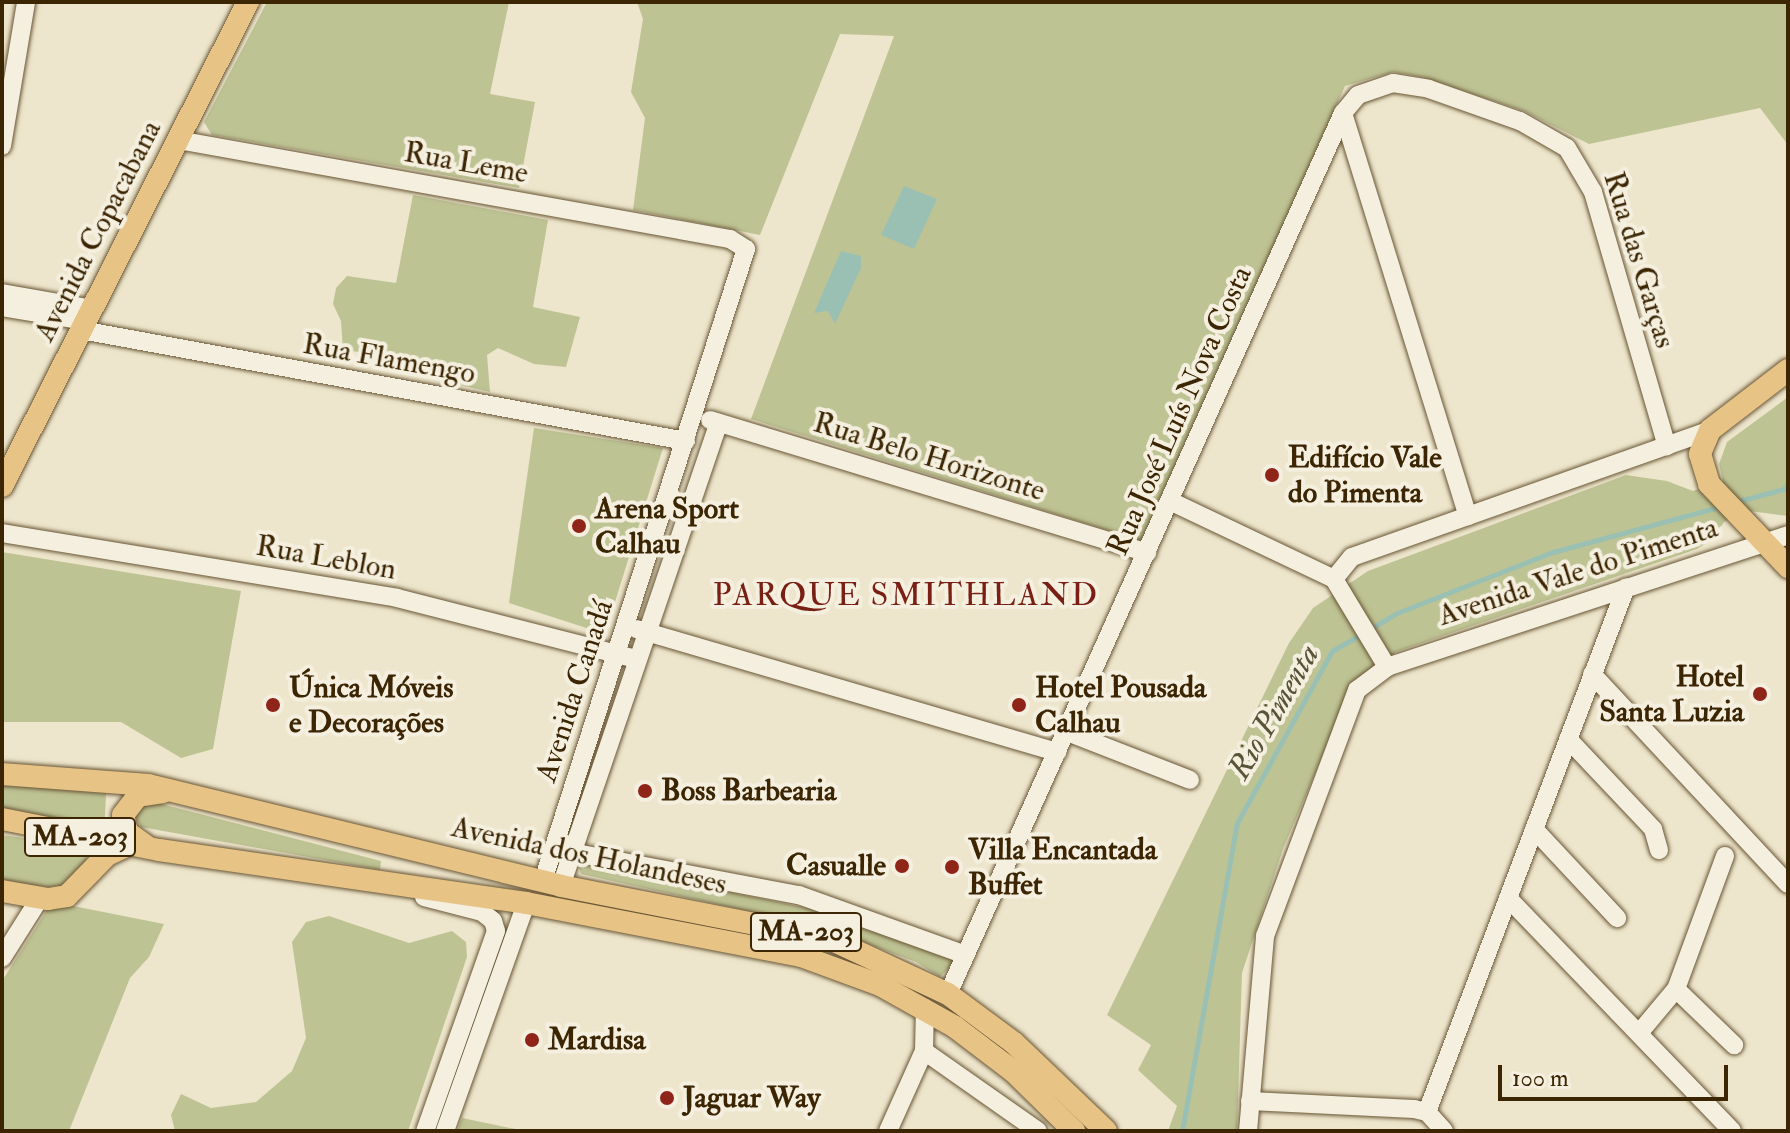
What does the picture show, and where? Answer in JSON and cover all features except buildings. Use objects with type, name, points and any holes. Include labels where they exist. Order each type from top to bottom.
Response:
[{"type":"main road","name":"Avenida Copacabana","points":[[2,486],[248,2]]},
{"type":"main road","points":[[1788,370],[1710,430],[1700,454],[1709,484],[1746,523],[1758,543],[1788,567]]},
{"type":"main road","points":[[2,760],[101,779]]},
{"type":"main road","name":"Avenida dos Holandeses","points":[[2,774],[101,779],[180,792],[552,884],[820,936],[948,994],[1014,1043],[1106,1131]]},
{"type":"main road","points":[[159,850],[127,832],[125,809],[145,793],[180,792]]},
{"type":"main road","name":"Avenida dos Holandeses","points":[[2,819],[159,850],[526,903],[787,952],[869,980],[925,1008],[988,1051],[1071,1130]]},
{"type":"main road","points":[[2,891],[40,898],[74,892],[101,860],[128,845]]},
{"type":"street","points":[[2,146],[26,2]]},
{"type":"street","name":"Rua das Garças","points":[[1343,113],[1373,87],[1393,83],[1429,89],[1520,121],[1567,148],[1593,192],[1667,446]]},
{"type":"street","points":[[1343,113],[1468,516]]},
{"type":"street","name":"Rua José Luís Nova Costa","points":[[948,994],[1343,113]]},
{"type":"street","name":"Rua Leme","points":[[178,140],[743,245]]},
{"type":"street","name":"Avenida Canadá","points":[[552,884],[617,653],[745,261],[743,245]]},
{"type":"street","points":[[2,293],[86,320]]},
{"type":"street","points":[[2,307],[86,320]]},
{"type":"street","name":"Rua Flamengo","points":[[86,320],[686,441]]},
{"type":"street","name":"Rua Belo Horizonte","points":[[695,415],[1147,553]]},
{"type":"street","name":"Avenida Canadá","points":[[562,850],[647,632],[719,423]]},
{"type":"street","points":[[1334,579],[1352,557],[1710,430]]},
{"type":"street","points":[[1667,446],[1700,454]]},
{"type":"street","points":[[1170,501],[1334,579],[1387,667]]},
{"type":"street","name":"Rua Leblon","points":[[2,533],[397,598],[637,659]]},
{"type":"street","name":"Avenida Vale do Pimenta","points":[[1248,1131],[1260,963],[1277,897],[1348,705],[1362,685],[1387,667],[1788,535]]},
{"type":"street","points":[[1427,1112],[1626,587]]},
{"type":"street","points":[[626,626],[1057,752]]},
{"type":"street","points":[[1592,674],[1788,884]]},
{"type":"street","points":[[1067,732],[1190,780]]},
{"type":"street","points":[[1568,739],[1653,829],[1659,850]]},
{"type":"street","points":[[1534,829],[1617,918]]},
{"type":"street","points":[[562,850],[799,895],[966,955]]},
{"type":"street","points":[[1640,1032],[1676,989],[1725,856]]},
{"type":"street","points":[[367,881],[482,912],[495,926],[425,1131]]},
{"type":"street","points":[[2,958],[40,898]]},
{"type":"street","points":[[1508,898],[1732,1131]]},
{"type":"street","points":[[445,1131],[526,903]]},
{"type":"street","points":[[1676,989],[1734,1045]]},
{"type":"street","points":[[888,1131],[924,1051],[925,1008]]},
{"type":"street","points":[[924,1051],[1038,1131]]},
{"type":"street","points":[[1250,1101],[1427,1112],[1444,1131]]},
{"type":"green space","points":[[267,2],[509,2],[490,94],[535,102],[519,188],[212,135],[204,122]]},
{"type":"green space","points":[[637,2],[1788,2],[1788,145],[1760,108],[1589,144],[1524,111],[1422,77],[1393,72],[1345,86],[1142,541],[751,419],[894,36],[840,34],[760,235],[633,210],[645,118],[631,92],[643,19]]},
{"type":"green space","points":[[413,195],[548,220],[533,307],[580,317],[566,367],[534,364],[498,348],[487,355],[490,392],[437,380],[391,356],[343,350],[341,321],[333,304],[336,288],[347,276],[396,283]]},
{"type":"green space","points":[[1788,397],[1788,516],[1750,511],[1724,522],[1713,539],[1697,549],[1396,652],[1354,682],[1283,849],[1242,973],[1237,1131],[1168,1131],[1177,1106],[1138,1070],[1151,1045],[1107,1015],[1289,643],[1313,608],[1368,571],[1626,475],[1667,481],[1693,491],[1723,481],[1719,464],[1727,442]]},
{"type":"green space","name":"Arena Sport Calhau","points":[[534,428],[663,448],[605,634],[509,603]]},
{"type":"green space","points":[[2,552],[241,591],[213,749],[181,758],[121,722],[2,722]]},
{"type":"green space","points":[[2,784],[106,793],[105,817],[114,834],[2,811]]},
{"type":"green space","points":[[154,802],[381,861],[380,870],[141,827],[135,816],[139,807]]},
{"type":"green space","points":[[2,835],[80,846],[88,853],[83,871],[55,892],[2,885]]},
{"type":"green space","points":[[577,861],[832,913],[956,961],[940,977],[916,962],[828,929],[581,874]]},
{"type":"green space","points":[[73,906],[164,924],[149,957],[130,978],[69,1131],[2,1131],[2,981],[47,910]]},
{"type":"green space","points":[[329,916],[409,943],[452,931],[466,942],[467,957],[408,1131],[175,1131],[171,1115],[181,1094],[211,1108],[256,1102],[292,1071],[306,1038],[292,942],[306,922]]},
{"type":"green space","points":[[462,1118],[525,1131],[457,1131]]},
{"type":"water","points":[[904,186],[937,199],[914,249],[881,235]]},
{"type":"water","points":[[841,251],[861,256],[861,268],[835,324],[828,311],[814,313]]},
{"type":"waterway","name":"Rio Pimenta","points":[[1735,502],[1784,489],[1788,482]]},
{"type":"waterway","name":"Rio Pimenta","points":[[1370,629],[1397,613],[1553,552],[1722,506]]},
{"type":"waterway","name":"Rio Pimenta","points":[[1182,1131],[1237,823],[1332,651],[1361,634]]},
{"type":"place","name":"Edifício Vale do Pimenta","points":[[1272,475]]},
{"type":"place","name":"Arena Sport Calhau","points":[[579,526]]},
{"type":"place","name":"Hotel Santa Luzia","points":[[1760,694]]},
{"type":"place","name":"Única Móveis e Decorações","points":[[273,705]]},
{"type":"place","name":"Hotel Pousada Calhau","points":[[1019,705]]},
{"type":"place","name":"Boss Barbearia","points":[[645,791]]},
{"type":"place","name":"Casualle","points":[[902,866]]},
{"type":"place","name":"Villa Encantada Buffet","points":[[952,867]]},
{"type":"place","name":"Mardisa","points":[[532,1040]]},
{"type":"place","name":"Jaguar Way","points":[[667,1098]]},
{"type":"district","name":"PARQUE SMITHLAND","points":[[906,595]]}]
